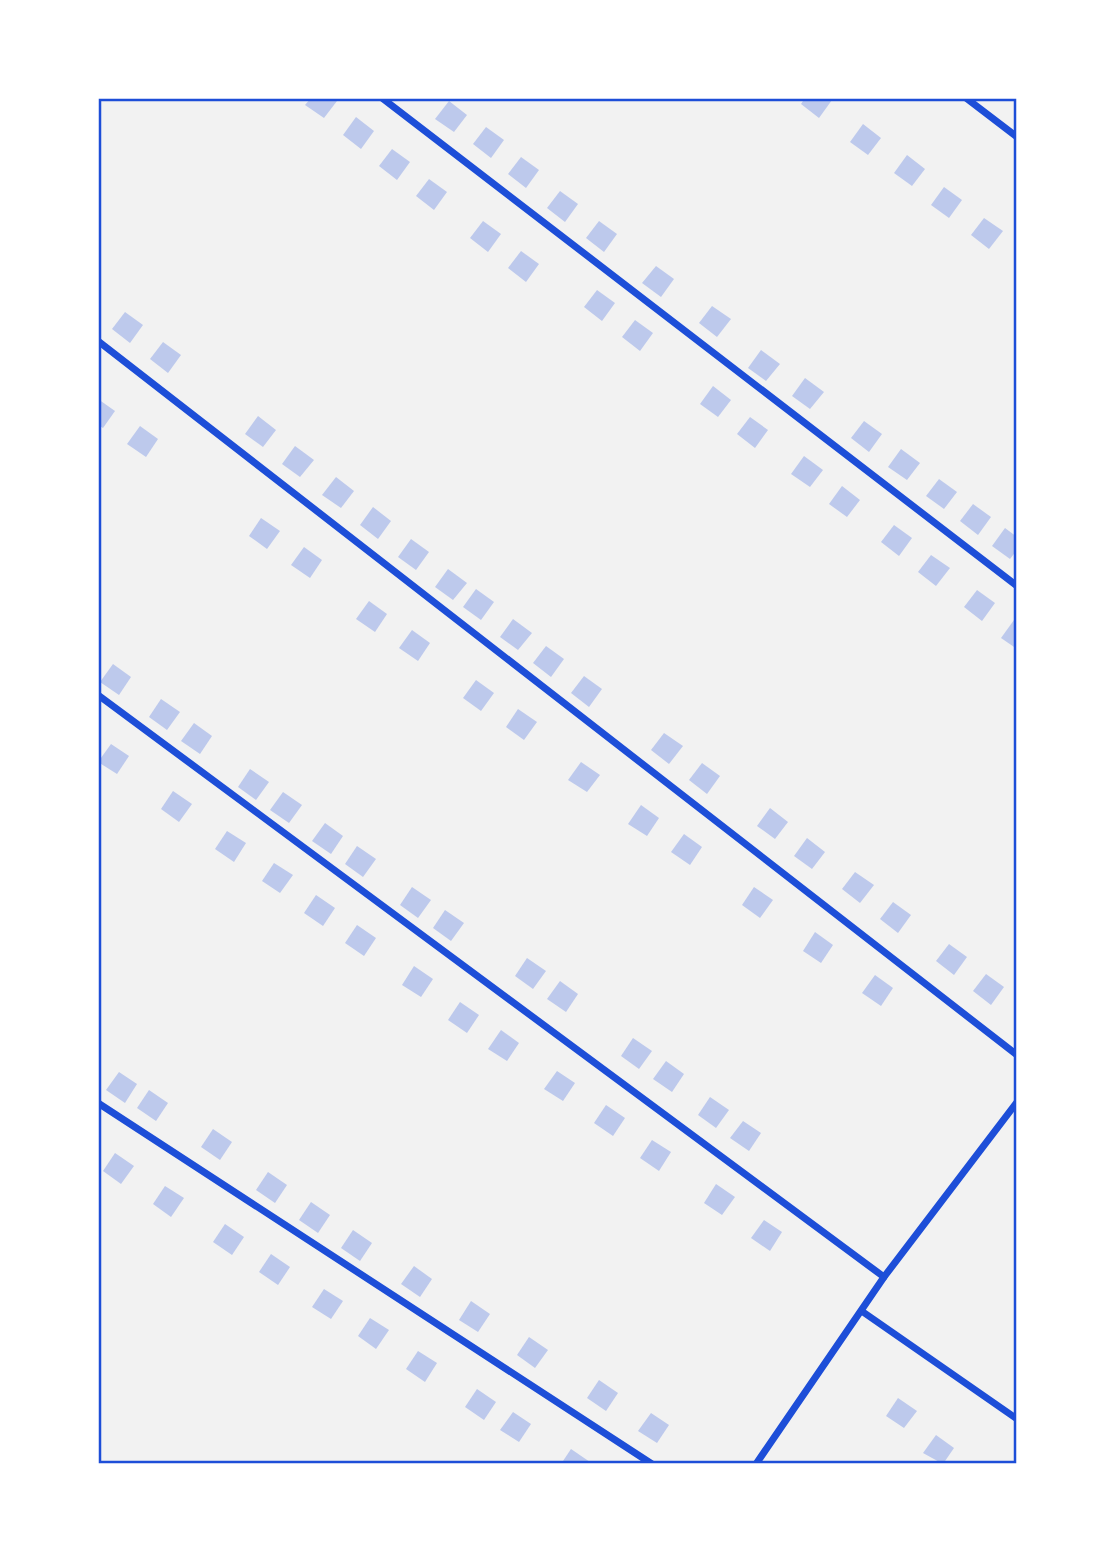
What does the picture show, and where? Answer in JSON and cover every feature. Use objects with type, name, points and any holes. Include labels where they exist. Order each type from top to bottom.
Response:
[{"type":"street","points":[[382,98],[1017,586]]},
{"type":"street","points":[[966,98],[1017,137]]},
{"type":"street","points":[[98,341],[1017,1055]]},
{"type":"street","points":[[98,695],[884,1277]]},
{"type":"street","points":[[756,1464],[884,1277],[1017,1102]]},
{"type":"street","points":[[98,1103],[652,1464]]},
{"type":"street","points":[[863,1311],[1017,1419]]},
{"type":"building","points":[[311,98],[333,98],[337,101],[324,118],[305,105]]},
{"type":"building","points":[[805,98],[832,100],[819,118],[801,104]]},
{"type":"building","points":[[449,101],[467,115],[454,132],[435,119]]},
{"type":"building","points":[[356,117],[374,131],[361,149],[343,135]]},
{"type":"building","points":[[863,124],[881,138],[868,155],[850,142]]},
{"type":"building","points":[[486,127],[504,140],[491,158],[473,144]]},
{"type":"building","points":[[392,149],[410,162],[397,180],[379,166]]},
{"type":"building","points":[[907,155],[925,169],[912,186],[894,173]]},
{"type":"building","points":[[521,157],[539,170],[526,188],[508,174]]},
{"type":"building","points":[[429,179],[447,192],[434,210],[416,196]]},
{"type":"building","points":[[944,187],[962,200],[949,218],[931,205]]},
{"type":"building","points":[[560,191],[578,204],[565,222],[547,208]]},
{"type":"building","points":[[984,218],[1003,231],[989,249],[971,235]]},
{"type":"building","points":[[483,221],[501,234],[488,252],[470,238]]},
{"type":"building","points":[[599,221],[617,234],[604,252],[586,238]]},
{"type":"building","points":[[521,251],[539,264],[526,282],[508,268]]},
{"type":"building","points":[[656,266],[674,279],[661,297],[642,283]]},
{"type":"building","points":[[597,290],[615,303],[602,321],[584,307]]},
{"type":"building","points":[[712,306],[731,319],[717,337],[699,323]]},
{"type":"building","points":[[125,312],[143,325],[130,343],[112,329]]},
{"type":"building","points":[[635,320],[653,333],[640,351],[622,337]]},
{"type":"building","points":[[163,342],[181,355],[168,373],[150,359]]},
{"type":"building","points":[[761,350],[780,364],[766,381],[748,368]]},
{"type":"building","points":[[805,378],[824,392],[810,409],[792,396]]},
{"type":"building","points":[[713,386],[731,400],[718,417],[700,404]]},
{"type":"building","points":[[98,399],[115,411],[103,428],[98,425]]},
{"type":"building","points":[[258,416],[276,430],[263,447],[245,434]]},
{"type":"building","points":[[750,417],[768,430],[755,448],[737,434]]},
{"type":"building","points":[[864,421],[882,434],[869,452],[851,438]]},
{"type":"building","points":[[140,426],[158,439],[146,457],[127,444]]},
{"type":"building","points":[[295,446],[314,460],[300,477],[282,464]]},
{"type":"building","points":[[901,449],[920,463],[907,480],[888,467]]},
{"type":"building","points":[[804,456],[823,470],[810,487],[791,474]]},
{"type":"building","points":[[336,477],[354,491],[341,508],[322,495]]},
{"type":"building","points":[[939,479],[957,492],[944,509],[926,496]]},
{"type":"building","points":[[842,486],[860,500],[847,517],[829,504]]},
{"type":"building","points":[[973,504],[991,517],[978,535],[960,521]]},
{"type":"building","points":[[373,507],[391,521],[378,539],[360,525]]},
{"type":"building","points":[[261,518],[280,531],[267,549],[249,536]]},
{"type":"building","points":[[894,525],[912,538],[899,556],[881,542]]},
{"type":"building","points":[[1005,528],[1017,537],[1017,550],[1010,559],[992,546]]},
{"type":"building","points":[[411,539],[429,552],[416,570],[398,557]]},
{"type":"building","points":[[304,547],[322,560],[310,578],[291,565]]},
{"type":"building","points":[[931,555],[950,568],[936,586],[918,572]]},
{"type":"building","points":[[448,569],[467,583],[453,600],[435,587]]},
{"type":"building","points":[[476,589],[494,602],[481,620],[463,607]]},
{"type":"building","points":[[977,590],[995,603],[982,621],[964,607]]},
{"type":"building","points":[[369,601],[387,614],[375,632],[356,619]]},
{"type":"building","points":[[513,619],[532,633],[518,650],[500,637]]},
{"type":"building","points":[[1014,620],[1017,622],[1017,649],[1001,638]]},
{"type":"building","points":[[412,630],[430,643],[418,661],[399,648]]},
{"type":"building","points":[[546,646],[564,659],[551,677],[533,663]]},
{"type":"building","points":[[113,664],[131,677],[119,695],[100,682]]},
{"type":"building","points":[[584,676],[602,689],[589,707],[571,693]]},
{"type":"building","points":[[476,680],[494,693],[481,711],[463,698]]},
{"type":"building","points":[[161,699],[180,712],[167,730],[149,717]]},
{"type":"building","points":[[518,709],[537,722],[524,740],[506,727]]},
{"type":"building","points":[[194,723],[212,736],[200,754],[181,741]]},
{"type":"building","points":[[664,733],[683,746],[669,764],[651,750]]},
{"type":"building","points":[[111,744],[129,756],[117,774],[98,762]]},
{"type":"building","points":[[581,762],[600,775],[587,792],[568,780]]},
{"type":"building","points":[[702,763],[720,776],[707,794],[689,780]]},
{"type":"building","points":[[250,769],[269,782],[256,800],[238,787]]},
{"type":"building","points":[[173,791],[192,804],[179,822],[161,809]]},
{"type":"building","points":[[283,792],[302,805],[289,823],[270,810]]},
{"type":"building","points":[[641,805],[659,818],[647,836],[628,824]]},
{"type":"building","points":[[770,808],[788,822],[775,839],[757,826]]},
{"type":"building","points":[[325,823],[343,836],[331,854],[312,841]]},
{"type":"building","points":[[227,831],[246,843],[234,862],[215,849]]},
{"type":"building","points":[[684,834],[702,847],[690,865],[671,852]]},
{"type":"building","points":[[807,838],[825,852],[812,869],[794,856]]},
{"type":"building","points":[[357,846],[376,859],[363,877],[345,864]]},
{"type":"building","points":[[274,863],[293,875],[280,893],[262,881]]},
{"type":"building","points":[[855,872],[874,885],[860,903],[842,889]]},
{"type":"building","points":[[412,887],[431,900],[418,918],[400,905]]},
{"type":"building","points":[[754,887],[773,900],[760,918],[742,905]]},
{"type":"building","points":[[316,895],[335,908],[323,926],[304,913]]},
{"type":"building","points":[[893,902],[911,915],[898,933],[880,919]]},
{"type":"building","points":[[445,910],[464,923],[451,941],[433,928]]},
{"type":"building","points":[[357,925],[376,938],[364,956],[345,943]]},
{"type":"building","points":[[815,932],[833,945],[821,963],[803,951]]},
{"type":"building","points":[[949,944],[967,957],[954,975],[936,961]]},
{"type":"building","points":[[527,958],[546,971],[533,989],[515,976]]},
{"type":"building","points":[[414,966],[433,979],[421,997],[402,985]]},
{"type":"building","points":[[986,974],[1004,987],[991,1005],[973,991]]},
{"type":"building","points":[[875,975],[893,988],[881,1006],[862,993]]},
{"type":"building","points":[[560,981],[578,994],[566,1012],[547,999]]},
{"type":"building","points":[[460,1002],[479,1015],[467,1033],[448,1020]]},
{"type":"building","points":[[501,1030],[519,1043],[507,1061],[488,1049]]},
{"type":"building","points":[[633,1038],[652,1051],[639,1069],[621,1056]]},
{"type":"building","points":[[666,1061],[684,1074],[672,1092],[653,1079]]},
{"type":"building","points":[[557,1071],[575,1083],[563,1101],[544,1089]]},
{"type":"building","points":[[119,1072],[137,1084],[125,1103],[106,1090]]},
{"type":"building","points":[[149,1090],[168,1103],[156,1121],[137,1108]]},
{"type":"building","points":[[710,1097],[729,1110],[716,1128],[698,1115]]},
{"type":"building","points":[[606,1105],[625,1118],[613,1136],[594,1123]]},
{"type":"building","points":[[743,1121],[761,1133],[749,1151],[730,1138]]},
{"type":"building","points":[[213,1129],[232,1142],[220,1160],[201,1147]]},
{"type":"building","points":[[652,1140],[671,1152],[659,1171],[640,1158]]},
{"type":"building","points":[[115,1153],[134,1166],[121,1184],[103,1171]]},
{"type":"building","points":[[268,1172],[287,1185],[275,1203],[256,1190]]},
{"type":"building","points":[[716,1184],[735,1197],[722,1215],[704,1203]]},
{"type":"building","points":[[165,1186],[184,1198],[171,1217],[153,1204]]},
{"type":"building","points":[[311,1202],[330,1215],[318,1233],[299,1220]]},
{"type":"building","points":[[764,1220],[782,1232],[770,1251],[751,1238]]},
{"type":"building","points":[[225,1224],[244,1237],[232,1255],[213,1242]]},
{"type":"building","points":[[353,1230],[372,1243],[360,1261],[341,1248]]},
{"type":"building","points":[[271,1254],[290,1267],[278,1285],[259,1272]]},
{"type":"building","points":[[414,1266],[432,1279],[420,1297],[401,1284]]},
{"type":"building","points":[[324,1289],[343,1301],[331,1319],[312,1307]]},
{"type":"building","points":[[471,1301],[490,1314],[478,1332],[459,1320]]},
{"type":"building","points":[[370,1318],[389,1330],[376,1349],[358,1336]]},
{"type":"building","points":[[529,1337],[548,1350],[535,1368],[517,1355]]},
{"type":"building","points":[[418,1351],[437,1363],[425,1382],[406,1369]]},
{"type":"building","points":[[599,1380],[618,1393],[606,1411],[587,1398]]},
{"type":"building","points":[[477,1389],[496,1402],[484,1420],[465,1407]]},
{"type":"building","points":[[898,1398],[917,1411],[904,1428],[886,1416]]},
{"type":"building","points":[[513,1412],[531,1424],[519,1442],[500,1430]]},
{"type":"building","points":[[651,1413],[669,1425],[657,1443],[638,1431]]},
{"type":"building","points":[[936,1435],[954,1448],[943,1464],[923,1453]]},
{"type":"building","points":[[571,1449],[590,1462],[561,1464]]}]
